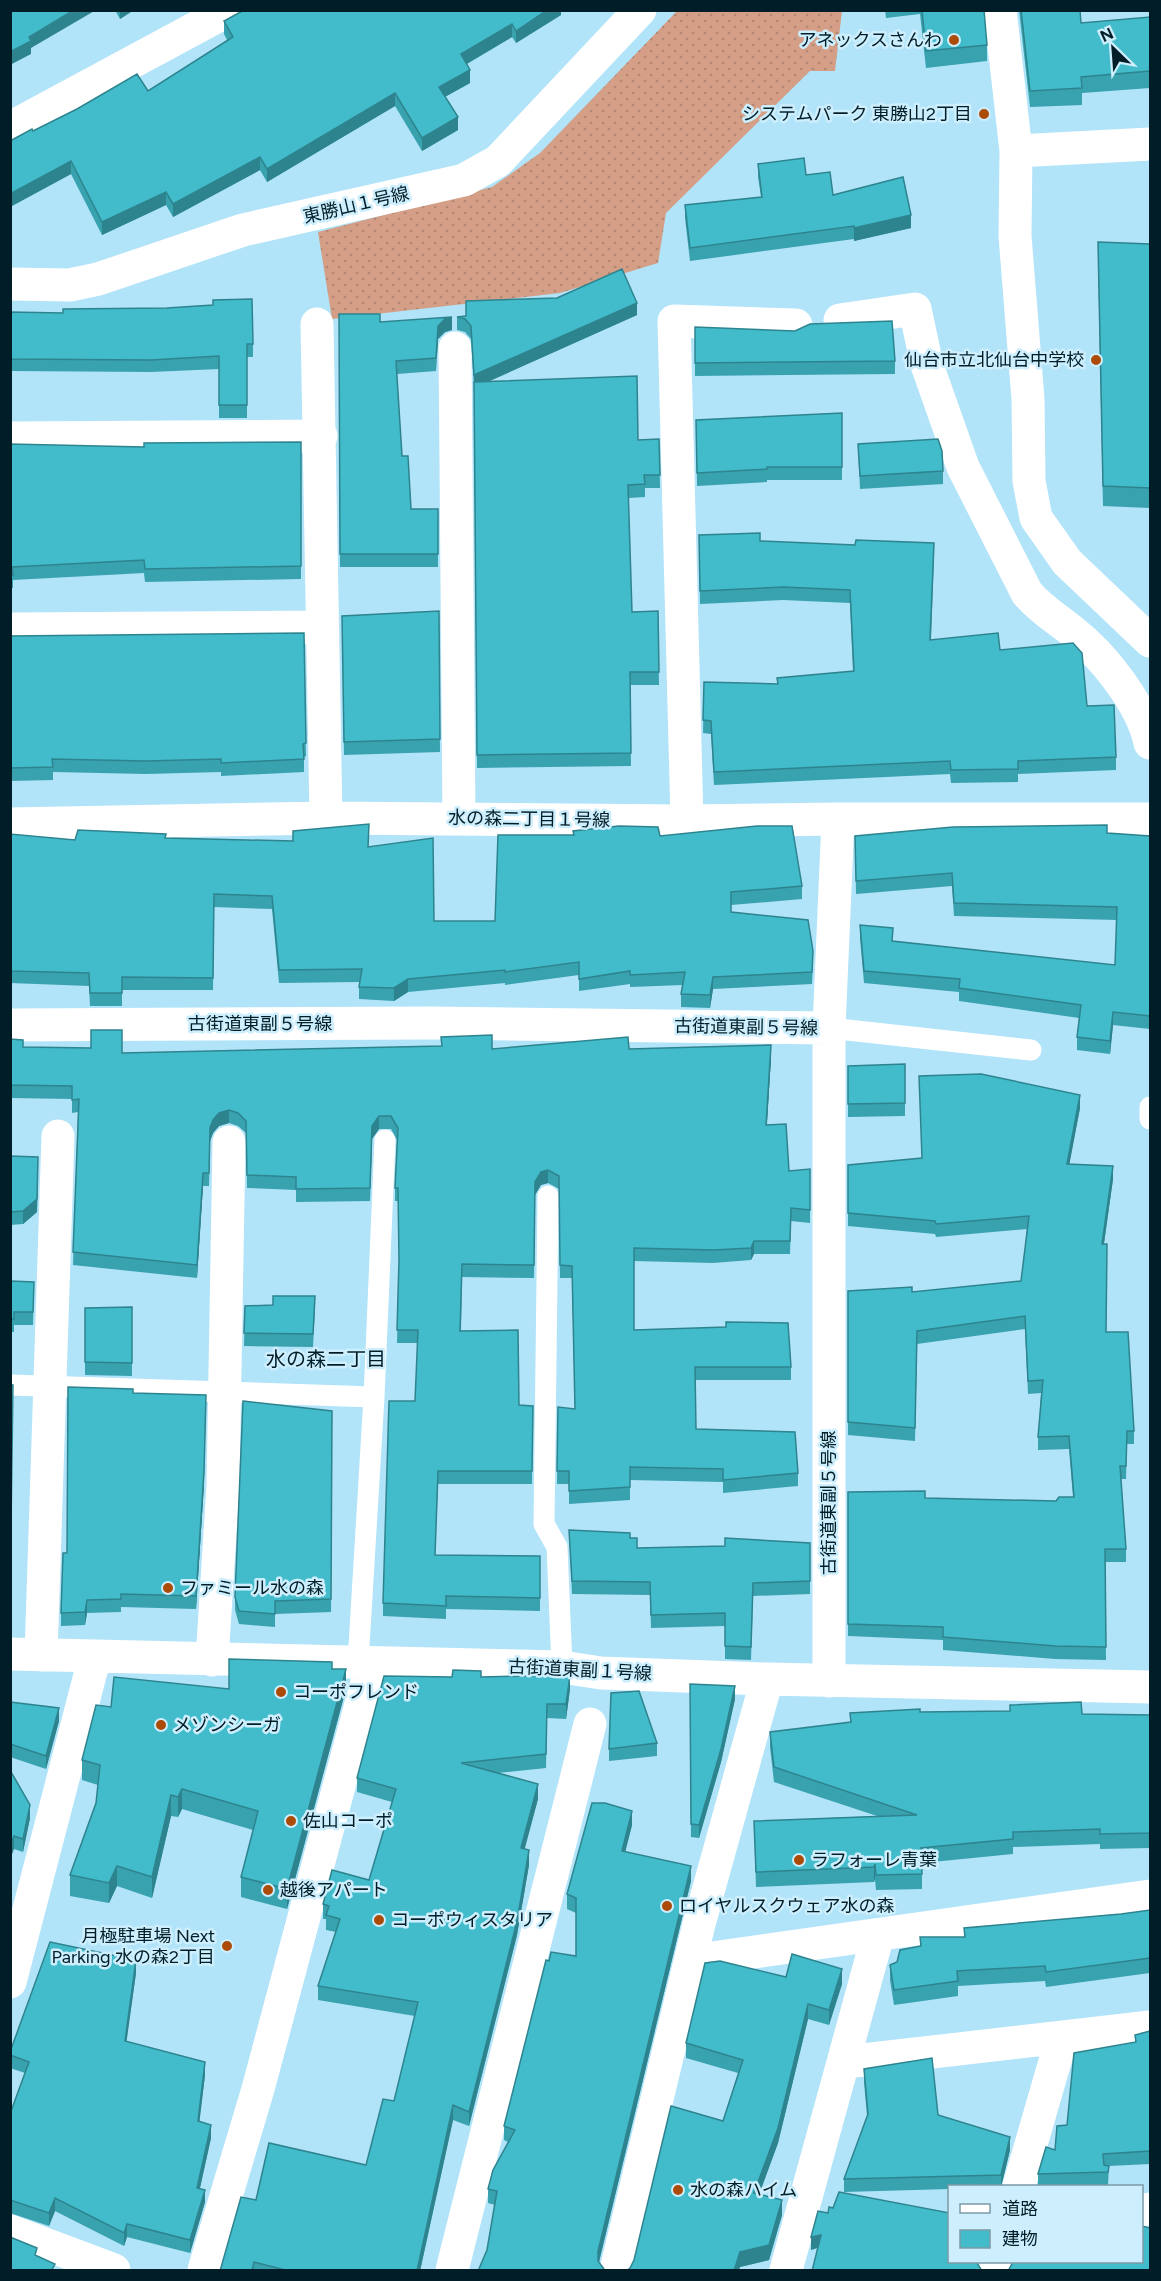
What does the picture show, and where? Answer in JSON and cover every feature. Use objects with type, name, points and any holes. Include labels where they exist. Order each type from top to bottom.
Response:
[{"type":"street","points":[[10,128],[230,10]]},
{"type":"street","name":"東勝山１号線","points":[[10,284],[70,285],[98,279],[243,230],[464,180],[498,161],[640,10]]},
{"type":"street","points":[[1000,10],[1016,151],[1016,236],[1028,399],[1029,481],[1036,518],[1067,562],[1150,641]]},
{"type":"street","points":[[1016,151],[1150,144]]},
{"type":"street","points":[[840,320],[915,309],[927,365],[963,467],[1027,592],[1039,607],[1073,631],[1103,660],[1138,712],[1150,742]]},
{"type":"street","points":[[687,821],[674,321],[796,325]]},
{"type":"street","points":[[317,324],[321,436],[326,818]]},
{"type":"street","points":[[455,348],[459,818]]},
{"type":"street","points":[[10,438],[321,436]]},
{"type":"street","points":[[10,628],[322,627]]},
{"type":"street","name":"水の森二丁目１号線","points":[[10,824],[326,818],[687,821],[1150,819]]},
{"type":"street","points":[[829,1028],[838,819]]},
{"type":"street","name":"古街道東副５号線","points":[[10,1025],[432,1023],[829,1028],[829,1681]]},
{"type":"street","points":[[26,1654],[48,1386],[58,1136]]},
{"type":"street","points":[[212,1660],[223,1485],[229,1142]]},
{"type":"street","name":"古街道東副１号線","points":[[26,1654],[562,1667],[601,1673],[829,1681],[1150,1687]]},
{"type":"street","points":[[10,1983],[95,1656]]},
{"type":"street","points":[[204,2271],[258,2089],[365,1663]]},
{"type":"street","points":[[616,2271],[691,1961],[767,1679]]},
{"type":"street","points":[[452,2271],[590,1724]]},
{"type":"street","points":[[691,1961],[1150,1896]]},
{"type":"street","points":[[786,2271],[878,1935]]},
{"type":"street","points":[[844,2062],[1150,2027]]},
{"type":"street","points":[[1020,2185],[1062,2037]]},
{"type":"street","points":[[10,2231],[114,2271]]},
{"type":"lane","points":[[829,1028],[1030,1050]]},
{"type":"lane","points":[[365,1663],[385,1140]]},
{"type":"lane","points":[[548,1196],[544,1524],[557,1547],[562,1667]]},
{"type":"lane","points":[[10,1384],[374,1396]]},
{"type":"shaded area","points":[[677,11],[842,11],[835,71],[810,71],[666,213],[658,263],[560,293],[332,319],[318,232],[492,187],[540,153]]},
{"type":"building","points":[[10,10],[74,10],[29,37],[31,41],[10,52]]},
{"type":"building","points":[[244,10],[547,10],[516,31],[512,24],[461,54],[470,70],[439,87],[458,117],[422,138],[395,93],[267,169],[260,157],[173,204],[166,192],[102,222],[71,161],[10,194],[10,141],[77,109],[137,74],[148,91],[233,37],[224,21]]},
{"type":"building","name":"アネックスさんわ","points":[[922,10],[984,10],[987,45],[926,51]]},
{"type":"building","points":[[1021,10],[1080,10],[1081,23],[1150,17],[1150,71],[1081,77],[1082,88],[1030,91]]},
{"type":"building","points":[[804,158],[806,175],[830,172],[833,195],[903,177],[911,215],[854,228],[854,226],[690,248],[685,205],[762,197],[758,164]]},
{"type":"building","points":[[1098,242],[1150,244],[1150,488],[1103,486]]},
{"type":"building","points":[[622,269],[637,303],[474,375],[471,326],[465,319],[457,317],[466,316],[466,301],[557,298]]},
{"type":"building","points":[[252,299],[253,344],[247,344],[247,405],[219,405],[219,356],[151,360],[10,359],[10,312],[63,313],[63,309],[167,308],[213,305],[213,300]]},
{"type":"building","points":[[339,314],[380,314],[380,322],[452,317],[445,319],[438,326],[436,358],[396,361],[402,456],[408,456],[411,509],[438,509],[438,554],[340,554]]},
{"type":"building","points":[[892,321],[895,361],[695,363],[695,327],[795,331],[810,324]]},
{"type":"building","points":[[637,376],[638,440],[659,439],[660,475],[644,475],[645,484],[628,485],[632,612],[658,611],[659,672],[630,672],[631,753],[477,755],[474,382]]},
{"type":"building","points":[[842,413],[842,467],[767,467],[767,469],[697,473],[696,420]]},
{"type":"building","points":[[938,439],[942,451],[943,471],[860,476],[858,444]]},
{"type":"building","points":[[301,442],[301,566],[145,569],[144,560],[12,567],[13,575],[10,575],[10,444],[144,447],[144,443]]},
{"type":"building","points":[[760,533],[760,541],[855,545],[856,540],[934,543],[930,640],[998,633],[1000,650],[1073,643],[1082,653],[1087,706],[1114,705],[1116,757],[1018,761],[1018,769],[951,770],[950,761],[714,772],[711,721],[703,720],[704,682],[778,684],[777,678],[854,671],[850,590],[783,587],[700,591],[699,535]]},
{"type":"building","points":[[439,611],[440,739],[344,742],[342,616]]},
{"type":"building","points":[[304,633],[306,743],[303,744],[304,759],[221,763],[221,759],[146,761],[52,759],[53,767],[10,768],[10,636]]},
{"type":"building","points":[[369,824],[368,847],[433,838],[434,921],[495,921],[498,835],[574,835],[573,831],[619,826],[658,827],[660,836],[757,826],[792,826],[802,886],[731,892],[731,912],[808,920],[813,951],[812,972],[713,977],[710,995],[681,994],[685,972],[630,975],[630,971],[579,979],[579,962],[505,972],[505,970],[408,979],[394,988],[359,987],[362,969],[279,970],[272,896],[214,894],[213,978],[122,977],[122,993],[90,993],[89,973],[10,971],[10,834],[75,840],[78,830],[166,834],[165,838],[293,841],[293,831]]},
{"type":"building","points":[[1107,825],[1107,833],[1150,836],[1150,1016],[1113,1012],[1110,1041],[1077,1037],[1081,1005],[959,988],[960,979],[864,971],[860,925],[893,928],[892,941],[1115,965],[1117,907],[954,903],[952,873],[856,881],[855,836],[953,827]]},
{"type":"building","points":[[91,1030],[122,1030],[122,1053],[442,1046],[441,1037],[492,1035],[492,1049],[628,1037],[629,1049],[771,1045],[766,1125],[786,1124],[789,1171],[810,1169],[810,1210],[791,1208],[790,1241],[754,1241],[751,1248],[713,1250],[634,1248],[634,1330],[726,1327],[726,1322],[788,1323],[791,1367],[695,1367],[696,1429],[795,1432],[798,1473],[723,1480],[723,1469],[630,1467],[630,1487],[569,1491],[569,1471],[557,1471],[558,1407],[575,1409],[572,1266],[560,1265],[559,1176],[548,1170],[541,1172],[535,1182],[534,1265],[462,1264],[460,1331],[518,1330],[519,1405],[533,1406],[532,1471],[438,1471],[435,1555],[540,1556],[540,1598],[446,1596],[446,1606],[383,1603],[389,1401],[415,1401],[418,1330],[397,1330],[398,1188],[395,1188],[398,1128],[391,1116],[379,1116],[372,1126],[370,1188],[296,1189],[296,1177],[247,1175],[246,1121],[238,1113],[229,1110],[219,1113],[210,1128],[209,1173],[203,1173],[197,1265],[73,1252],[79,1099],[72,1100],[72,1086],[10,1085],[10,1039],[23,1040],[23,1047],[91,1048]]},
{"type":"building","points":[[905,1064],[905,1103],[848,1104],[848,1066]]},
{"type":"building","points":[[981,1074],[1080,1095],[1067,1164],[1113,1166],[1102,1244],[1107,1244],[1106,1332],[1128,1332],[1134,1431],[1127,1431],[1126,1466],[1120,1466],[1126,1549],[1105,1549],[1106,1647],[1055,1646],[943,1637],[943,1627],[848,1624],[848,1492],[925,1491],[925,1498],[1056,1501],[1059,1497],[1074,1497],[1069,1436],[1038,1437],[1043,1380],[1028,1381],[1025,1316],[917,1331],[915,1428],[848,1422],[848,1291],[912,1287],[912,1292],[1021,1281],[1029,1216],[936,1224],[935,1221],[848,1213],[848,1165],[922,1158],[919,1076]]},
{"type":"building","points":[[10,1156],[38,1157],[37,1199],[23,1211],[10,1212]]},
{"type":"building","points":[[10,1281],[34,1282],[33,1312],[14,1312],[14,1319],[10,1319]]},
{"type":"building","points":[[273,1296],[315,1296],[313,1334],[244,1333],[245,1306],[273,1305]]},
{"type":"building","points":[[132,1307],[132,1363],[85,1362],[85,1308]]},
{"type":"building","points":[[10,1384],[13,1385],[11,1526],[10,1526]]},
{"type":"building","points":[[68,1387],[133,1389],[133,1393],[206,1395],[196,1596],[121,1594],[121,1599],[87,1600],[85,1612],[61,1613],[63,1553],[67,1553]]},
{"type":"building","points":[[243,1401],[332,1411],[331,1599],[275,1601],[275,1614],[239,1611],[235,1597]]},
{"type":"building","points":[[569,1530],[630,1533],[630,1538],[637,1538],[637,1548],[725,1546],[725,1538],[810,1543],[810,1581],[753,1583],[751,1647],[725,1646],[725,1613],[651,1615],[650,1582],[572,1581]]},
{"type":"building","points":[[229,1659],[332,1662],[332,1669],[346,1669],[287,1889],[241,1877],[258,1811],[182,1789],[178,1797],[171,1795],[152,1877],[117,1866],[109,1883],[70,1875],[96,1803],[100,1765],[82,1760],[96,1705],[111,1707],[114,1677],[229,1689]]},
{"type":"building","points":[[453,1670],[481,1671],[481,1677],[570,1675],[566,1704],[547,1704],[546,1754],[461,1763],[538,1784],[521,1848],[529,1850],[517,1921],[469,2112],[453,2105],[417,2271],[289,2271],[254,2262],[252,2271],[220,2271],[241,2197],[256,2200],[269,2143],[366,2165],[383,2099],[394,2101],[418,2002],[318,1986],[340,1919],[326,1915],[329,1906],[323,1904],[332,1870],[369,1880],[396,1789],[357,1778],[384,1676],[452,1677]]},
{"type":"building","points":[[690,1684],[735,1686],[721,1749],[699,1825],[691,1824]]},
{"type":"building","points":[[639,1691],[657,1743],[609,1749],[611,1693]]},
{"type":"building","points":[[10,1702],[59,1708],[46,1756],[10,1744]]},
{"type":"building","points":[[1081,1702],[1082,1714],[1150,1715],[1150,1833],[1100,1834],[1100,1829],[1013,1832],[1013,1839],[921,1848],[922,1874],[876,1875],[875,1864],[874,1867],[756,1872],[754,1821],[917,1815],[774,1767],[770,1732],[851,1722],[850,1713],[920,1709],[920,1712],[1010,1711],[1010,1705]]},
{"type":"building","points":[[10,1770],[30,1805],[23,1839],[14,1836],[10,1847]]},
{"type":"building","points":[[592,1803],[605,1803],[632,1811],[622,1851],[691,1866],[598,2251],[598,2261],[606,2271],[478,2271],[487,2250],[497,2191],[488,2189],[493,2170],[515,2130],[504,2126],[546,1960],[549,1961],[551,1952],[576,1956],[576,1898],[567,1894]]},
{"type":"building","points":[[1150,1910],[1150,1958],[1046,1972],[1045,1966],[957,1971],[958,1981],[894,1990],[890,1965],[897,1962],[900,1950],[921,1946],[920,1937],[965,1937],[964,1928]]},
{"type":"building","points":[[50,1942],[136,1960],[125,2041],[205,2062],[198,2121],[211,2125],[197,2188],[205,2190],[190,2240],[127,2224],[124,2233],[55,2198],[49,2213],[10,2200],[10,2114],[29,2062],[10,2055],[10,2052]]},
{"type":"building","points":[[792,1954],[842,1969],[829,2010],[808,2004],[778,2128],[754,2193],[782,2200],[769,2245],[740,2252],[734,2271],[626,2271],[634,2260],[671,2106],[723,2121],[743,2060],[686,2043],[705,1963],[720,1961],[786,1977]]},
{"type":"building","points":[[1150,2031],[1150,2151],[1103,2154],[1104,2165],[1109,2166],[1108,2172],[1038,2174],[1046,2147],[1055,2150],[1057,2126],[1067,2125],[1074,2053],[1136,2042],[1135,2035]]},
{"type":"building","points":[[932,2058],[938,2115],[1010,2137],[1001,2175],[844,2179],[868,2114],[864,2069]]},
{"type":"building","points":[[839,2192],[948,2213],[948,2263],[977,2263],[982,2271],[812,2271],[821,2235],[811,2237],[818,2211],[828,2213],[829,2207],[833,2208]]},
{"type":"building","points":[[1143,2226],[1150,2228],[1150,2271],[1008,2271],[1012,2263],[1143,2263]]},
{"type":"building","points":[[10,2237],[37,2248],[35,2255],[55,2264],[51,2271],[10,2271]]},
{"type":"place","name":"アネックスさんわ","points":[[954,40]]},
{"type":"place","name":"システムパーク 東勝山2丁目","points":[[984,114]]},
{"type":"place","name":"仙台市立北仙台中学校","points":[[1096,360]]},
{"type":"place","name":"ファミール水の森","points":[[168,1588]]},
{"type":"place","name":"コーポフレンド","points":[[281,1692]]},
{"type":"place","name":"メゾンシーガ","points":[[161,1725]]},
{"type":"place","name":"佐山コーポ","points":[[291,1821]]},
{"type":"place","name":"ラフォーレ青葉","points":[[799,1860]]},
{"type":"place","name":"越後アパート","points":[[268,1890]]},
{"type":"place","name":"ロイヤルスクウェア水の森","points":[[667,1906]]},
{"type":"place","name":"コーポウィスタリア","points":[[379,1920]]},
{"type":"place","name":"月極駐車場 Next Parking 水の森2丁目","points":[[227,1946]]},
{"type":"place","name":"水の森ハイム","points":[[678,2190]]},
{"type":"district","name":"水の森二丁目","points":[[326,1359]]}]
